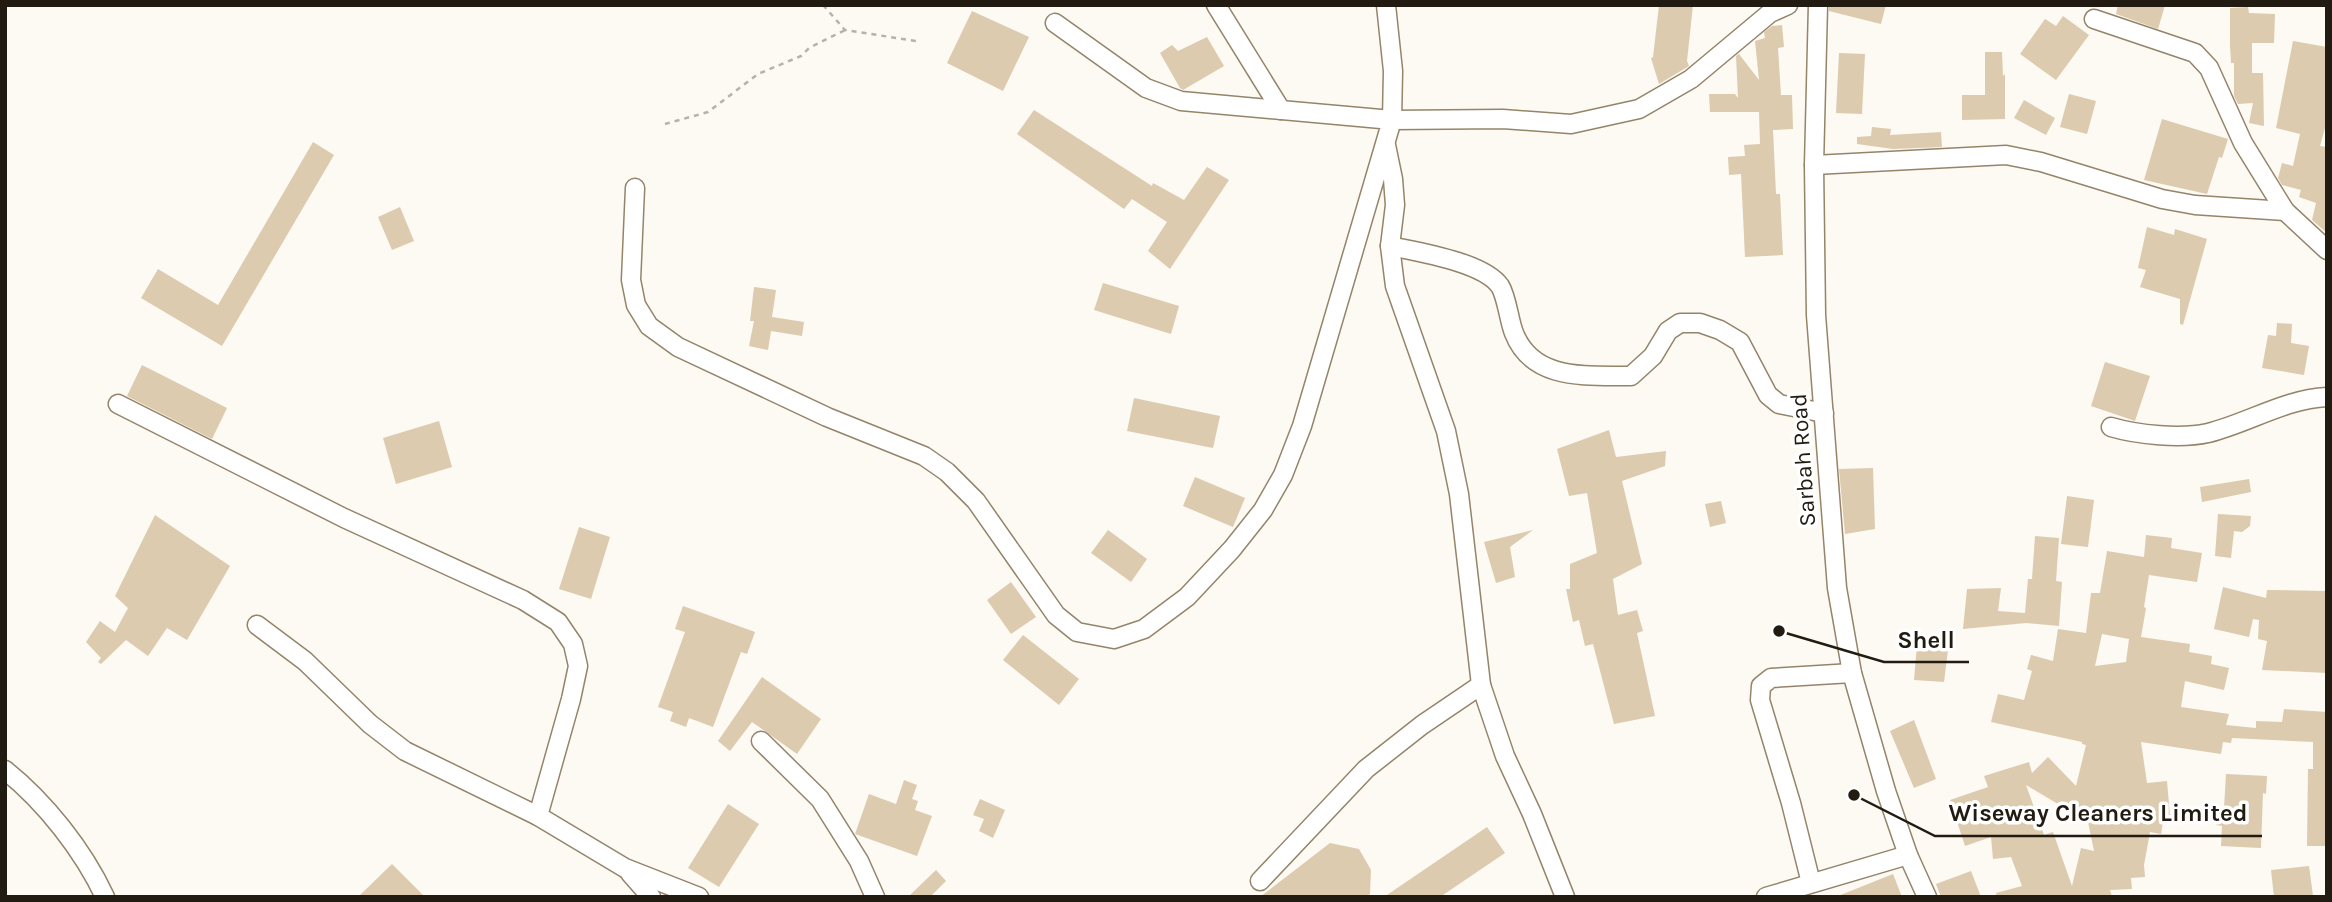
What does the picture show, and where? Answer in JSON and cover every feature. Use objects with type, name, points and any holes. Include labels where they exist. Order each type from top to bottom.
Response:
[{"type":"street","points":[[1216,5],[1281,110]]},
{"type":"street","points":[[635,187],[631,280],[636,305],[649,326],[678,347],[827,417],[924,456],[947,472],[976,501],[1056,615],[1077,632],[1114,639],[1143,629],[1187,597],[1232,549],[1263,510],[1283,475],[1302,426],[1392,120],[1393,71],[1387,5]]},
{"type":"street","points":[[1055,23],[1146,88],[1181,101],[1392,120],[1503,119],[1571,124],[1639,109],[1691,79],[1770,13],[1788,5]]},
{"type":"street","name":"Sarbah Road","points":[[1818,5],[1814,164],[1816,315],[1837,588],[1852,673],[1886,791],[1908,855],[1927,897]]},
{"type":"street","points":[[2094,19],[2195,53],[2209,68],[2243,142],[2285,211],[2327,250]]},
{"type":"street","points":[[1386,144],[1395,205],[1390,246],[1395,286],[1446,431],[1459,494],[1481,685],[1505,756],[1532,814],[1565,897]]},
{"type":"street","points":[[1814,164],[2006,155],[2041,162],[2162,199],[2195,205],[2285,211]]},
{"type":"street","points":[[1390,246],[1443,257],[1481,271],[1500,286],[1514,335],[1530,359],[1556,373],[1631,376],[1653,356],[1668,331],[1681,323],[1700,323],[1741,342],[1773,400],[1779,404],[1824,413]]},
{"type":"street","points":[[2111,427],[2130,432],[2179,435],[2207,433],[2269,410],[2327,397]]},
{"type":"street","points":[[118,404],[344,518],[523,600],[558,622],[573,644],[578,666],[538,816]]},
{"type":"street","points":[[257,625],[305,661],[370,724],[405,751],[538,816],[625,868],[699,897]]},
{"type":"street","points":[[1811,883],[1791,803],[1763,712],[1761,685],[1771,678],[1852,673]]},
{"type":"street","points":[[1260,881],[1366,769],[1422,724],[1481,685]]},
{"type":"street","points":[[761,741],[820,799],[859,861],[875,897]]},
{"type":"street","points":[[5,770],[30,790],[63,830],[105,897]]},
{"type":"street","points":[[1766,897],[1908,855]]},
{"type":"street","points":[[625,868],[651,897]]},
{"type":"path","points":[[823,5],[845,30]]},
{"type":"path","points":[[665,124],[708,112],[758,74],[801,56],[809,48],[845,30],[916,41]]},
{"type":"building","points":[[1659,5],[1693,5],[1687,61],[1689,66],[1659,84],[1651,58]]},
{"type":"building","points":[[1829,5],[1886,5],[1881,24],[1829,11]]},
{"type":"building","points":[[2118,5],[2165,5],[2158,29],[2116,14]]},
{"type":"building","points":[[2248,7],[2249,13],[2275,14],[2274,43],[2252,43],[2252,73],[2263,73],[2264,126],[2249,123],[2253,103],[2238,104],[2234,96],[2230,8]]},
{"type":"building","points":[[972,11],[1029,37],[1003,91],[947,63]]},
{"type":"building","points":[[2063,16],[2089,35],[2056,80],[2020,54],[2045,19],[2056,26]]},
{"type":"building","points":[[1782,25],[1784,47],[1778,48],[1781,95],[1792,95],[1793,129],[1773,130],[1776,194],[1780,194],[1783,255],[1745,257],[1741,174],[1729,175],[1728,157],[1745,156],[1744,145],[1760,144],[1759,112],[1710,112],[1709,94],[1735,94],[1738,98],[1736,56],[1739,54],[1759,80],[1755,41],[1765,38],[1764,32],[1772,26]]},
{"type":"building","points":[[1207,37],[1224,66],[1183,90],[1160,53],[1172,45],[1178,51]]},
{"type":"building","points":[[2293,41],[2327,47],[2327,121],[2320,146],[2327,147],[2327,233],[2312,220],[2316,203],[2299,197],[2301,190],[2282,185],[2278,178],[2282,163],[2293,166],[2300,134],[2276,128]]},
{"type":"building","points":[[1985,52],[2002,52],[2005,119],[1962,120],[1962,95],[1985,95]]},
{"type":"building","points":[[1839,53],[1865,54],[1862,114],[1836,113]]},
{"type":"building","points":[[2069,94],[2096,101],[2087,134],[2060,127]]},
{"type":"building","points":[[2024,100],[2055,118],[2046,135],[2014,118]]},
{"type":"building","points":[[1034,110],[1152,186],[1153,183],[1184,200],[1207,167],[1229,180],[1170,269],[1148,251],[1167,222],[1132,199],[1124,209],[1017,134]]},
{"type":"building","points":[[2162,119],[2228,139],[2207,194],[2144,180]]},
{"type":"building","points":[[1872,127],[1891,129],[1890,135],[1941,132],[1942,147],[1893,149],[1857,144],[1857,137],[1871,136]]},
{"type":"building","points":[[313,142],[334,155],[222,346],[141,298],[158,269],[218,305]]},
{"type":"building","points":[[400,207],[414,241],[392,250],[378,217]]},
{"type":"building","points":[[2147,227],[2174,235],[2175,229],[2207,239],[2183,325],[2180,324],[2180,299],[2140,287],[2146,270],[2138,268]]},
{"type":"building","points":[[1103,283],[1179,306],[1171,334],[1094,310]]},
{"type":"building","points":[[754,287],[776,290],[772,317],[804,322],[802,336],[771,331],[768,350],[749,346],[754,321],[750,321]]},
{"type":"building","points":[[2277,323],[2292,324],[2291,343],[2309,346],[2304,375],[2262,368],[2268,335],[2276,336]]},
{"type":"building","points":[[2105,362],[2150,376],[2135,421],[2091,406]]},
{"type":"building","points":[[142,365],[227,408],[212,439],[127,396]]},
{"type":"building","points":[[1134,398],[1220,416],[1213,448],[1127,431]]},
{"type":"building","points":[[439,421],[452,467],[396,484],[383,438]]},
{"type":"building","points":[[1609,430],[1616,457],[1666,451],[1665,466],[1622,481],[1642,564],[1613,579],[1618,615],[1637,610],[1643,631],[1637,633],[1655,716],[1614,724],[1593,644],[1585,646],[1579,620],[1573,622],[1566,589],[1570,589],[1570,564],[1597,553],[1587,493],[1569,496],[1557,449]]},
{"type":"building","points":[[1873,468],[1875,529],[1845,534],[1839,469]]},
{"type":"building","points":[[1195,477],[1245,498],[1233,527],[1183,506]]},
{"type":"building","points":[[2249,479],[2251,492],[2202,502],[2200,487]]},
{"type":"building","points":[[2067,496],[2094,500],[2088,547],[2061,544]]},
{"type":"building","points":[[1721,501],[1726,523],[1710,527],[1705,504]]},
{"type":"building","points":[[2218,514],[2251,516],[2250,526],[2242,532],[2234,531],[2231,558],[2215,556]]},
{"type":"building","points":[[155,515],[230,566],[187,640],[167,628],[148,656],[126,640],[101,664],[98,662],[101,658],[86,642],[100,621],[115,632],[128,608],[115,596]]},
{"type":"building","points":[[579,527],[610,537],[591,599],[559,589]]},
{"type":"building","points":[[1108,530],[1147,559],[1131,582],[1091,553]]},
{"type":"building","points":[[1533,530],[1510,547],[1515,577],[1496,583],[1484,542]]},
{"type":"building","points":[[2146,535],[2172,538],[2171,548],[2202,553],[2197,582],[2149,575],[2144,607],[2141,637],[2190,644],[2189,652],[2212,656],[2211,664],[2229,668],[2224,690],[2185,681],[2181,707],[2229,714],[2226,725],[2256,728],[2256,721],[2282,722],[2284,709],[2327,712],[2326,846],[2307,846],[2308,769],[2313,769],[2313,742],[2232,738],[2231,743],[2223,742],[2221,754],[2141,742],[2147,783],[2167,781],[2170,816],[2164,816],[2161,834],[2150,832],[2144,865],[2145,877],[2131,878],[2132,889],[2110,890],[2112,897],[1997,897],[1996,893],[2022,886],[2011,857],[1993,859],[1991,837],[1965,846],[1950,800],[1988,787],[1984,776],[2029,762],[2032,773],[2048,757],[2076,786],[2086,745],[1991,722],[1998,694],[2024,700],[2032,671],[2027,669],[2031,655],[2053,661],[2058,629],[2086,633],[2091,593],[2100,593],[2107,551],[2144,557]],"holes":[[[2102,634],[2129,639],[2126,662],[2095,666]],[[2026,785],[2088,822],[2094,851],[2081,848],[2072,886],[2053,832],[2044,835]]]},
{"type":"building","points":[[2035,536],[2059,538],[2056,581],[2062,582],[2059,626],[2026,623],[1963,629],[1967,589],[2001,588],[1998,611],[2025,613],[2028,579],[2032,579]]},
{"type":"building","points":[[1011,582],[1036,617],[1011,634],[987,600]]},
{"type":"building","points":[[2223,587],[2266,598],[2267,590],[2327,591],[2327,673],[2262,670],[2267,641],[2258,639],[2259,620],[2253,619],[2249,637],[2214,629]]},
{"type":"building","points":[[683,606],[755,632],[747,654],[741,652],[713,727],[689,718],[686,727],[670,721],[673,712],[658,707],[685,632],[675,629]]},
{"type":"building","points":[[1023,635],[1079,679],[1059,705],[1003,660]]},
{"type":"building","points":[[1917,645],[1948,650],[1944,682],[1914,680]]},
{"type":"building","points":[[762,677],[821,719],[797,754],[752,722],[730,751],[718,741]]},
{"type":"building","points":[[1914,720],[1936,779],[1914,788],[1890,731]]},
{"type":"building","points":[[2226,774],[2267,776],[2266,794],[2263,793],[2261,848],[2221,846],[2222,826],[2216,825],[2217,807],[2224,808]]},
{"type":"building","points":[[904,780],[917,785],[912,799],[918,801],[915,810],[932,816],[917,856],[855,834],[869,794],[896,804]]},
{"type":"building","points":[[980,799],[1005,810],[993,838],[979,831],[984,819],[973,815]]},
{"type":"building","points":[[728,804],[759,824],[719,887],[688,868]]},
{"type":"building","points":[[1487,827],[1505,853],[1440,897],[1384,897]]},
{"type":"building","points":[[1330,843],[1359,849],[1371,870],[1370,894],[1365,897],[1260,897]]},
{"type":"building","points":[[392,864],[425,897],[358,897]]},
{"type":"building","points":[[2309,866],[2313,896],[2274,897],[2271,870]]},
{"type":"building","points":[[936,870],[946,881],[930,897],[908,897]]},
{"type":"building","points":[[1971,871],[1981,897],[1941,897],[1936,884]]},
{"type":"building","points":[[1893,874],[1902,897],[1838,897],[1838,896]]},
{"type":"place","name":"Shell","points":[[1779,631]]},
{"type":"place","name":"Wiseway Cleaners Limited","points":[[1854,795]]}]
